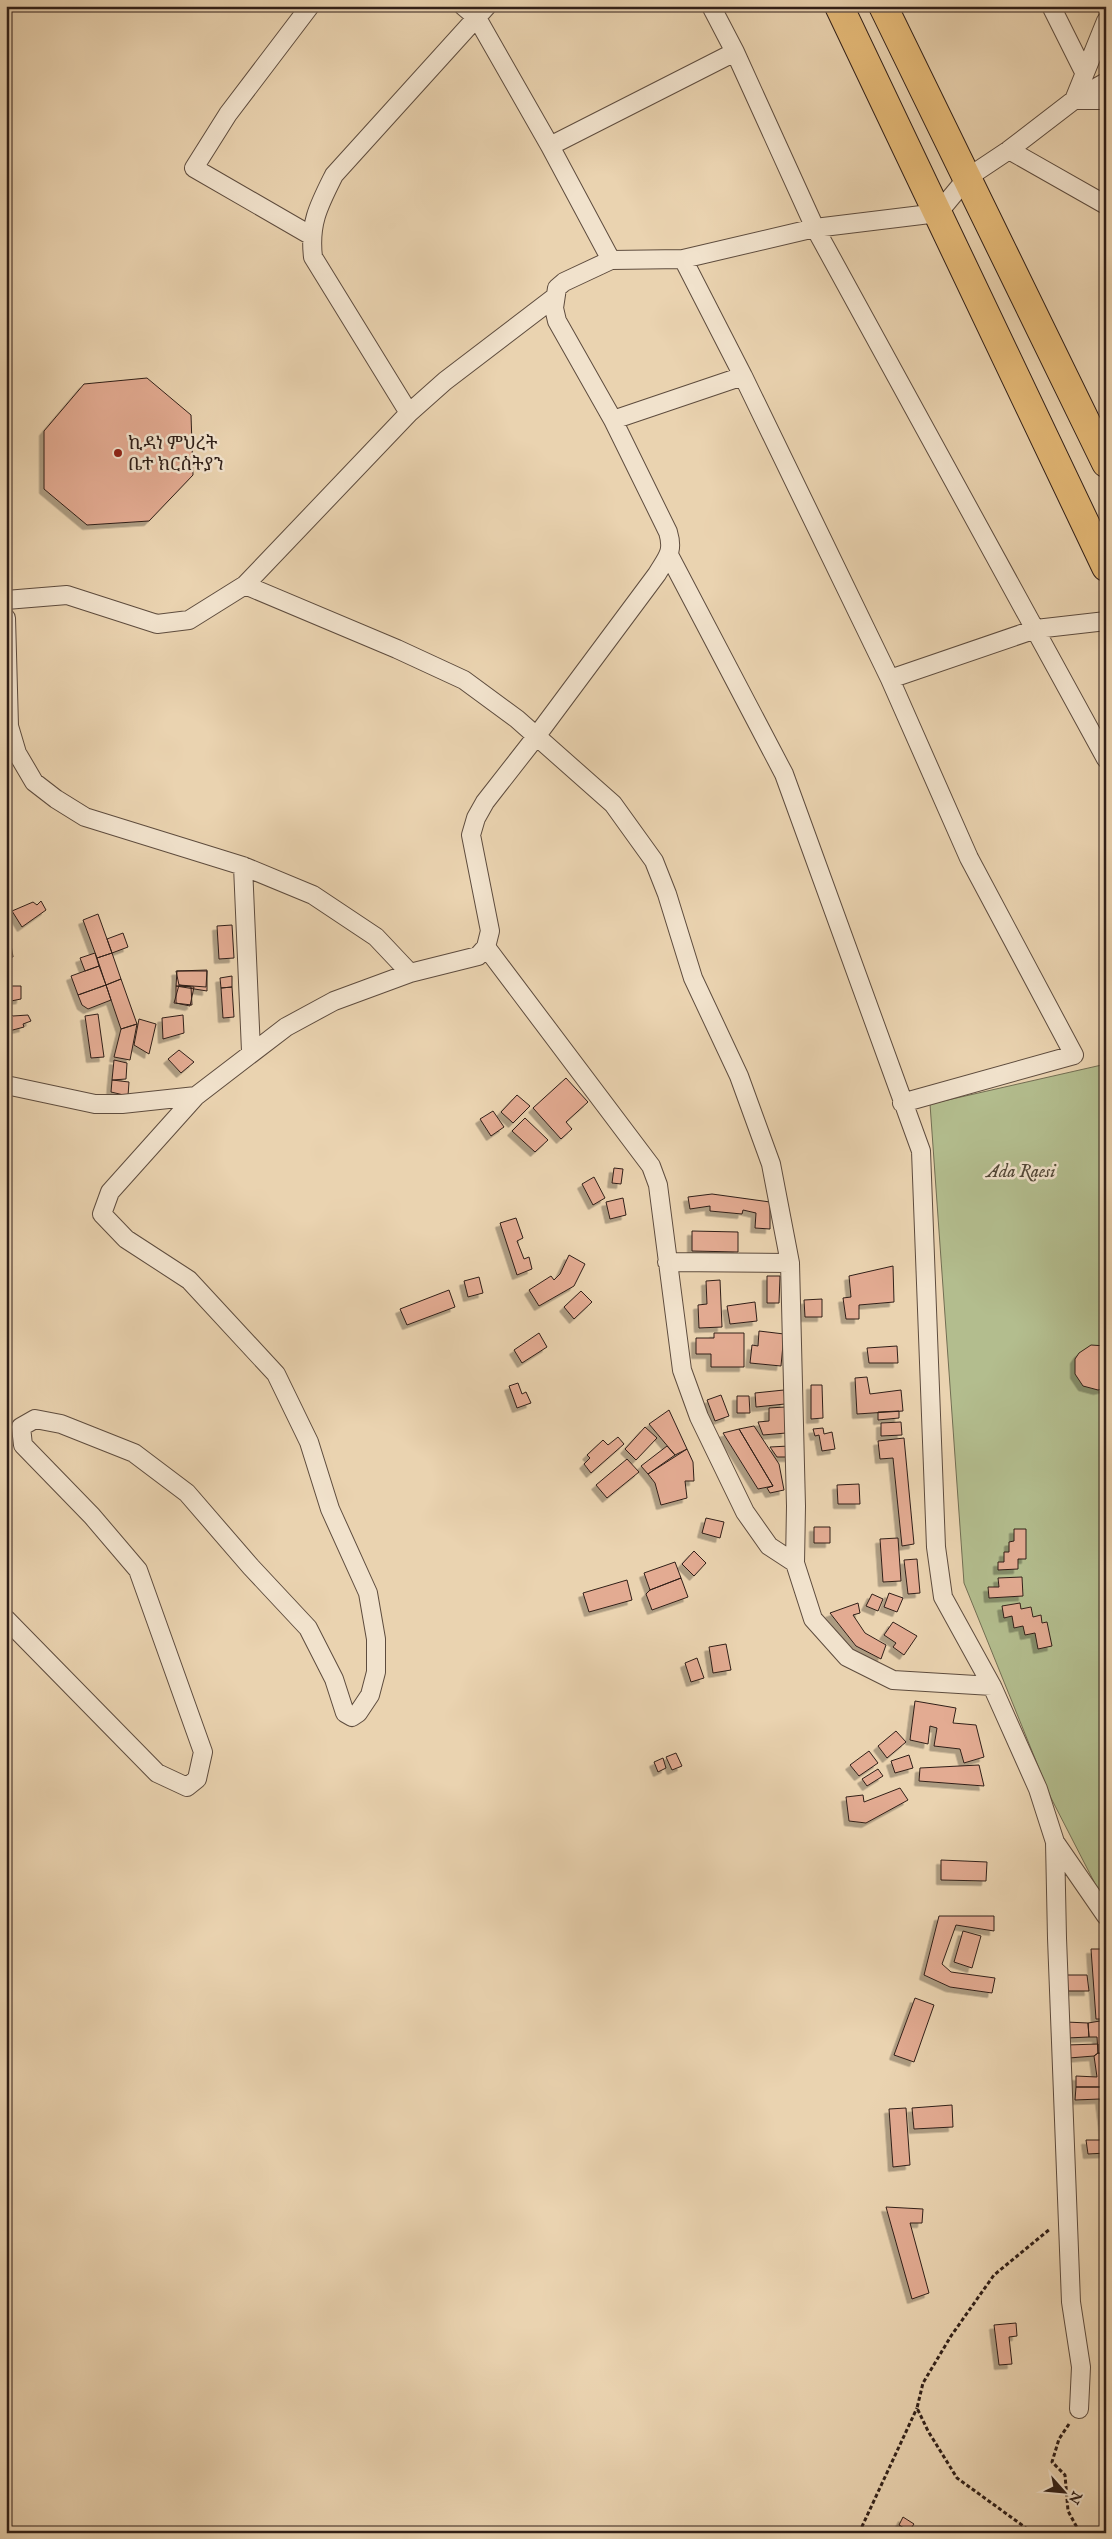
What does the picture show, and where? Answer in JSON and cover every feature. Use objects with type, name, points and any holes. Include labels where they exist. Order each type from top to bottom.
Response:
[{"type":"main road","points":[[839,6],[1106,567]]},
{"type":"main road","points":[[883,6],[1106,463]]},
{"type":"street","points":[[310,6],[228,114],[194,168],[310,235]]},
{"type":"street","points":[[463,6],[482,12],[550,146],[611,260]]},
{"type":"street","points":[[712,6],[735,52],[815,228],[1106,758]]},
{"type":"street","points":[[1051,6],[1084,72]]},
{"type":"street","points":[[409,413],[313,257],[310,235],[320,203],[334,175],[482,12]]},
{"type":"street","points":[[1074,100],[1106,21]]},
{"type":"street","points":[[550,146],[735,52]]},
{"type":"street","points":[[6,1619],[157,1773],[188,1787],[196,1779],[203,1752],[138,1570],[92,1516],[23,1445],[21,1427],[35,1419],[61,1424],[134,1453],[187,1494],[308,1628],[334,1679],[345,1714],[352,1717],[358,1713],[370,1695],[376,1672],[376,1639],[368,1593],[330,1509],[308,1442],[276,1374],[188,1280],[126,1239],[102,1214],[110,1192],[196,1096],[286,1027],[334,1001],[410,973],[478,956],[486,947],[490,931],[472,835],[476,818],[484,802],[536,738],[669,555],[671,544],[668,532],[613,420],[557,321],[554,308],[557,288],[564,282],[611,260],[683,259],[815,228],[938,213],[967,178],[1009,150],[1074,100],[1106,82]]},
{"type":"street","points":[[1074,100],[1106,100]]},
{"type":"street","points":[[1009,150],[1106,206]]},
{"type":"street","points":[[683,259],[743,376],[890,679],[968,858],[1074,1055],[902,1103]]},
{"type":"street","points":[[6,600],[67,595],[157,624],[189,620],[245,585],[409,413],[445,381],[555,297]]},
{"type":"street","points":[[613,420],[743,376]]},
{"type":"street","points":[[669,555],[784,774],[921,1151],[936,1547],[943,1597],[992,1686],[1038,1789],[1056,1842],[1106,1916]]},
{"type":"street","points":[[245,585],[398,649],[464,680],[517,719],[536,738],[613,804],[654,861],[667,894],[693,978],[738,1076],[771,1164],[790,1263],[796,1506],[795,1563],[813,1619],[846,1657],[892,1680],[992,1686]]},
{"type":"street","points":[[6,618],[9,726],[17,753],[34,782],[56,799],[85,817],[242,866],[313,895],[376,937],[410,973]]},
{"type":"street","points":[[890,679],[1036,628],[1106,621]]},
{"type":"street","points":[[242,866],[251,1052]]},
{"type":"street","points":[[486,947],[651,1166],[658,1185],[666,1262],[682,1370],[699,1417],[745,1512],[769,1546],[795,1563]]},
{"type":"street","points":[[6,1086],[95,1104],[122,1104],[196,1096]]},
{"type":"street","points":[[666,1262],[790,1263]]},
{"type":"street","points":[[1056,1842],[1071,2302],[1081,2367],[1079,2409]]},
{"type":"path","points":[[859,2533],[917,2408],[923,2383],[951,2336],[994,2275],[1068,2214]]},
{"type":"path","points":[[917,2408],[928,2431],[957,2478],[1033,2533]]},
{"type":"path","points":[[1079,2409],[1059,2439],[1052,2462],[1065,2475],[1068,2511],[1080,2533]]},
{"type":"green space","name":"Ada Raesi","points":[[1106,1064],[1106,1905],[1051,1798],[964,1583],[930,1104]]},
{"type":"building","name":"ኪዳነ ምህረት ቤተ ክርስትያን","points":[[147,378],[191,415],[193,475],[149,521],[87,525],[44,489],[44,431],[84,384]]},
{"type":"building","points":[[41,901],[46,910],[22,927],[12,911],[33,902],[37,905]]},
{"type":"building","points":[[98,914],[112,953],[97,958],[83,920]]},
{"type":"building","points":[[232,925],[234,958],[219,959],[217,926]]},
{"type":"building","points":[[9,933],[13,957],[6,958],[6,935]]},
{"type":"building","points":[[123,933],[128,947],[112,953],[107,939]]},
{"type":"building","points":[[95,953],[99,966],[85,971],[80,958]]},
{"type":"building","points":[[112,953],[121,979],[106,985],[97,958]]},
{"type":"building","points":[[99,966],[106,985],[78,995],[71,976]]},
{"type":"building","points":[[207,970],[207,991],[176,986],[177,971]]},
{"type":"building","points":[[176,971],[207,971],[206,987],[179,985]]},
{"type":"building","points":[[232,976],[232,987],[221,988],[220,978]]},
{"type":"building","points":[[121,979],[137,1024],[121,1029],[106,985]]},
{"type":"building","points":[[106,985],[111,1000],[88,1009],[82,1005],[78,995]]},
{"type":"building","points":[[179,985],[191,987],[192,1005],[174,1003]]},
{"type":"building","points":[[6,986],[21,986],[21,999],[6,1002]]},
{"type":"building","points":[[176,986],[194,987],[190,1006],[176,1003]]},
{"type":"building","points":[[232,987],[234,1017],[223,1018],[221,988]]},
{"type":"building","points":[[8,1012],[13,1016],[28,1015],[31,1021],[23,1024],[24,1027],[9,1031],[6,1023],[6,1014]]},
{"type":"building","points":[[98,1014],[104,1057],[91,1058],[85,1016]]},
{"type":"building","points":[[183,1015],[184,1033],[163,1039],[162,1018]]},
{"type":"building","points":[[139,1019],[156,1024],[149,1054],[134,1045]]},
{"type":"building","points":[[137,1024],[130,1060],[114,1057],[121,1029]]},
{"type":"building","points":[[179,1050],[194,1062],[181,1073],[168,1059]]},
{"type":"building","points":[[114,1060],[127,1063],[126,1079],[112,1080]]},
{"type":"building","points":[[566,1078],[588,1102],[566,1122],[572,1129],[561,1139],[533,1108]]},
{"type":"building","points":[[112,1080],[129,1082],[128,1096],[111,1092]]},
{"type":"building","points":[[517,1095],[530,1106],[513,1123],[501,1112]]},
{"type":"building","points":[[493,1111],[504,1127],[491,1136],[480,1119]]},
{"type":"building","points":[[525,1118],[548,1140],[535,1152],[512,1131]]},
{"type":"building","points":[[614,1168],[623,1169],[621,1184],[612,1183]]},
{"type":"building","points":[[594,1177],[605,1198],[593,1205],[582,1184]]},
{"type":"building","points":[[712,1194],[770,1202],[770,1229],[755,1228],[756,1213],[743,1210],[742,1214],[710,1211],[710,1206],[690,1209],[688,1197]]},
{"type":"building","points":[[623,1198],[626,1215],[610,1219],[606,1202]]},
{"type":"building","points":[[516,1218],[523,1238],[517,1241],[524,1259],[529,1257],[532,1269],[517,1275],[500,1223]]},
{"type":"building","points":[[692,1231],[738,1232],[738,1252],[692,1251]]},
{"type":"building","points":[[569,1255],[585,1264],[574,1286],[539,1306],[529,1290],[551,1276],[554,1280],[560,1274]]},
{"type":"building","points":[[893,1266],[894,1302],[859,1305],[859,1319],[846,1319],[843,1298],[851,1297],[849,1276]]},
{"type":"building","points":[[767,1276],[780,1276],[779,1303],[767,1303]]},
{"type":"building","points":[[479,1277],[483,1293],[468,1297],[464,1281]]},
{"type":"building","points":[[720,1280],[722,1327],[699,1328],[698,1305],[707,1304],[706,1281]]},
{"type":"building","points":[[449,1290],[455,1307],[407,1325],[400,1309]]},
{"type":"building","points":[[581,1291],[592,1302],[574,1319],[564,1307]]},
{"type":"building","points":[[822,1299],[822,1317],[805,1317],[804,1300]]},
{"type":"building","points":[[755,1302],[757,1321],[730,1324],[727,1306]]},
{"type":"building","points":[[759,1331],[784,1334],[781,1366],[750,1363],[752,1345],[758,1346]]},
{"type":"building","points":[[539,1333],[547,1347],[522,1363],[514,1350]]},
{"type":"building","points":[[714,1333],[744,1333],[744,1367],[711,1367],[711,1354],[696,1354],[696,1338],[714,1338]]},
{"type":"building","points":[[1091,1345],[1106,1346],[1106,1388],[1098,1390],[1083,1386],[1075,1374],[1075,1359],[1079,1353]]},
{"type":"building","points":[[897,1346],[898,1363],[869,1363],[867,1348]]},
{"type":"building","points":[[867,1377],[870,1394],[901,1390],[903,1411],[857,1414],[855,1378]]},
{"type":"building","points":[[518,1383],[522,1394],[526,1392],[531,1403],[517,1408],[509,1386]]},
{"type":"building","points":[[811,1385],[822,1385],[823,1418],[811,1419]]},
{"type":"building","points":[[784,1390],[785,1404],[756,1407],[755,1393]]},
{"type":"building","points":[[721,1395],[729,1416],[715,1421],[707,1400]]},
{"type":"building","points":[[737,1396],[749,1396],[750,1413],[737,1413]]},
{"type":"building","points":[[785,1407],[786,1433],[763,1435],[758,1422],[769,1421],[769,1408]]},
{"type":"building","points":[[669,1410],[687,1449],[675,1455],[649,1424]]},
{"type":"building","points":[[899,1411],[899,1418],[878,1420],[878,1412]]},
{"type":"building","points":[[901,1422],[902,1435],[881,1436],[881,1423]]},
{"type":"building","points":[[754,1426],[779,1464],[784,1490],[770,1493],[767,1488],[773,1486],[739,1429]]},
{"type":"building","points":[[645,1427],[657,1438],[636,1460],[625,1449]]},
{"type":"building","points":[[823,1428],[824,1434],[832,1432],[835,1449],[822,1451],[819,1435],[815,1436],[813,1429]]},
{"type":"building","points":[[739,1429],[773,1486],[758,1489],[723,1433]]},
{"type":"building","points":[[618,1437],[624,1444],[591,1473],[584,1464],[590,1458],[587,1455],[603,1440],[608,1445]]},
{"type":"building","points":[[904,1438],[914,1544],[902,1546],[893,1458],[880,1459],[878,1441]]},
{"type":"building","points":[[667,1446],[675,1455],[648,1474],[641,1466]]},
{"type":"building","points":[[789,1446],[790,1457],[777,1457],[770,1447]]},
{"type":"building","points":[[687,1449],[693,1462],[694,1481],[685,1481],[687,1498],[661,1505],[655,1483],[648,1474]]},
{"type":"building","points":[[627,1459],[639,1472],[607,1498],[596,1485]]},
{"type":"building","points":[[859,1484],[860,1504],[838,1504],[837,1485]]},
{"type":"building","points":[[706,1518],[724,1522],[720,1538],[702,1533]]},
{"type":"building","points":[[814,1527],[830,1527],[830,1543],[814,1543]]},
{"type":"building","points":[[1014,1529],[1026,1529],[1026,1559],[1018,1559],[1018,1569],[998,1570],[998,1562],[1004,1562],[1004,1552],[1009,1552],[1009,1542],[1014,1541]]},
{"type":"building","points":[[898,1538],[901,1581],[883,1582],[880,1539]]},
{"type":"building","points":[[694,1551],[706,1563],[694,1576],[682,1564]]},
{"type":"building","points":[[917,1559],[920,1593],[908,1594],[904,1560]]},
{"type":"building","points":[[675,1562],[681,1578],[650,1590],[644,1573]]},
{"type":"building","points":[[1022,1577],[1023,1596],[989,1598],[988,1587],[999,1587],[998,1578]]},
{"type":"building","points":[[681,1578],[688,1597],[652,1610],[646,1594],[650,1590]]},
{"type":"building","points":[[627,1580],[632,1600],[589,1612],[583,1593]]},
{"type":"building","points":[[889,1593],[903,1598],[897,1612],[884,1607]]},
{"type":"building","points":[[872,1594],[883,1599],[878,1611],[866,1606]]},
{"type":"building","points":[[858,1603],[860,1613],[853,1615],[865,1633],[886,1645],[881,1659],[856,1646],[830,1613]]},
{"type":"building","points":[[1020,1603],[1021,1609],[1031,1607],[1033,1617],[1041,1615],[1042,1623],[1047,1622],[1052,1646],[1038,1649],[1035,1633],[1025,1635],[1023,1626],[1014,1628],[1012,1616],[1004,1618],[1002,1606]]},
{"type":"building","points":[[893,1622],[917,1636],[904,1655],[893,1647],[896,1643],[884,1635]]},
{"type":"building","points":[[726,1644],[731,1670],[713,1673],[709,1647]]},
{"type":"building","points":[[697,1658],[704,1678],[691,1682],[685,1663]]},
{"type":"building","points":[[915,1701],[956,1708],[953,1723],[976,1725],[984,1757],[964,1763],[960,1749],[934,1746],[937,1728],[930,1726],[928,1744],[910,1740]]},
{"type":"building","points":[[896,1731],[906,1742],[887,1758],[878,1746]]},
{"type":"building","points":[[869,1751],[878,1763],[859,1776],[850,1765]]},
{"type":"building","points":[[676,1753],[682,1766],[672,1770],[666,1757]]},
{"type":"building","points":[[909,1755],[913,1768],[895,1773],[891,1761]]},
{"type":"building","points":[[663,1758],[666,1768],[658,1772],[654,1762]]},
{"type":"building","points":[[979,1765],[984,1786],[919,1781],[920,1768]]},
{"type":"building","points":[[878,1769],[883,1776],[867,1786],[862,1779]]},
{"type":"building","points":[[900,1788],[908,1800],[866,1823],[849,1821],[846,1797],[863,1795],[864,1802]]},
{"type":"building","points":[[941,1860],[987,1862],[986,1881],[941,1880]]},
{"type":"building","points":[[939,1916],[994,1916],[994,1931],[956,1925],[942,1964],[951,1972],[995,1978],[992,1993],[950,1987],[924,1975]]},
{"type":"building","points":[[963,1931],[981,1936],[972,1968],[954,1962]]},
{"type":"building","points":[[1091,1949],[1106,1949],[1106,2019],[1096,2019]]},
{"type":"building","points":[[1066,1975],[1087,1975],[1089,1991],[1065,1991]]},
{"type":"building","points":[[915,1998],[934,2005],[914,2062],[894,2055]]},
{"type":"building","points":[[1106,2020],[1106,2054],[1098,2053],[1097,2037],[1089,2037],[1088,2023]]},
{"type":"building","points":[[1066,2022],[1088,2023],[1089,2037],[1067,2038]]},
{"type":"building","points":[[1098,2044],[1098,2053],[1094,2056],[1069,2058],[1067,2045]]},
{"type":"building","points":[[1098,2053],[1106,2054],[1106,2087],[1076,2087],[1076,2076],[1097,2077],[1094,2056]]},
{"type":"building","points":[[1076,2087],[1106,2087],[1106,2122],[1103,2122],[1100,2099],[1075,2100]]},
{"type":"building","points":[[952,2105],[953,2127],[914,2129],[912,2108]]},
{"type":"building","points":[[906,2108],[910,2165],[893,2167],[889,2109]]},
{"type":"building","points":[[1103,2122],[1106,2122],[1106,2153],[1088,2154],[1086,2140],[1104,2140]]},
{"type":"building","points":[[886,2207],[923,2209],[922,2223],[910,2223],[929,2293],[912,2299]]},
{"type":"building","points":[[1016,2323],[1017,2336],[1009,2337],[1012,2364],[999,2365],[994,2325]]},
{"type":"building","points":[[903,2517],[914,2524],[909,2531],[899,2525]]},
{"type":"place","name":"ኪዳነ ምህረት ቤተ ክርስትያን","points":[[118,453]]}]
